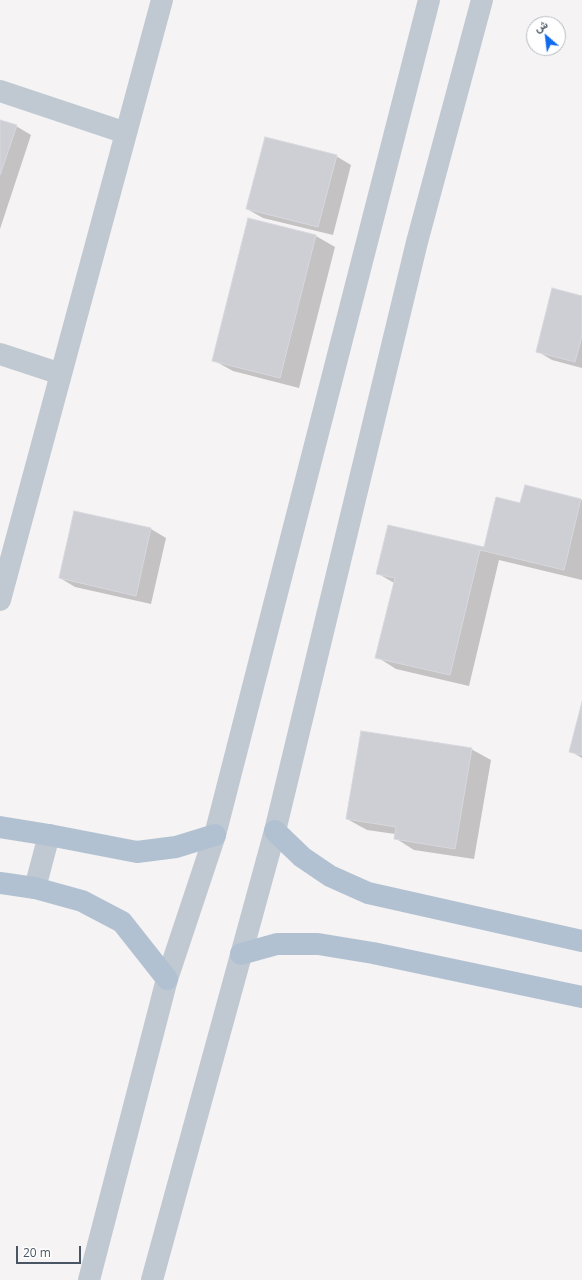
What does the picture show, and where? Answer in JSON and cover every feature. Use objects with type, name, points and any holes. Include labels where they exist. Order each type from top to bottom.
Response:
[{"type":"main road","points":[[0,827],[49,834],[137,852],[176,847],[215,835]]},
{"type":"main road","points":[[275,831],[308,861],[330,876],[368,892],[582,941]]},
{"type":"main road","points":[[0,883],[35,888],[82,901],[122,922],[167,979]]},
{"type":"main road","points":[[242,954],[277,944],[318,944],[374,953],[582,997]]},
{"type":"street","points":[[0,600],[162,0]]},
{"type":"street","points":[[90,1280],[167,979],[215,835],[429,0]]},
{"type":"street","points":[[152,1280],[275,831],[417,242],[482,0]]},
{"type":"street","points":[[0,91],[126,133]]},
{"type":"street","points":[[0,354],[61,374]]},
{"type":"street","points":[[35,888],[49,834]]},
{"type":"building","points":[[0,120],[17,125],[0,175]]},
{"type":"building","points":[[265,137],[337,155],[318,227],[246,209]]},
{"type":"building","points":[[248,218],[316,235],[280,378],[212,361]]},
{"type":"building","points":[[552,288],[582,296],[582,336],[575,362],[536,352]]},
{"type":"building","points":[[525,485],[581,499],[564,570],[480,550],[450,675],[375,658],[395,578],[376,574],[388,525],[484,547],[496,497],[520,503]]},
{"type":"building","points":[[74,511],[151,528],[136,596],[59,578]]},
{"type":"building","points":[[582,702],[582,755],[569,752]]},
{"type":"building","points":[[361,731],[472,748],[455,849],[394,839],[396,827],[346,819]]}]
